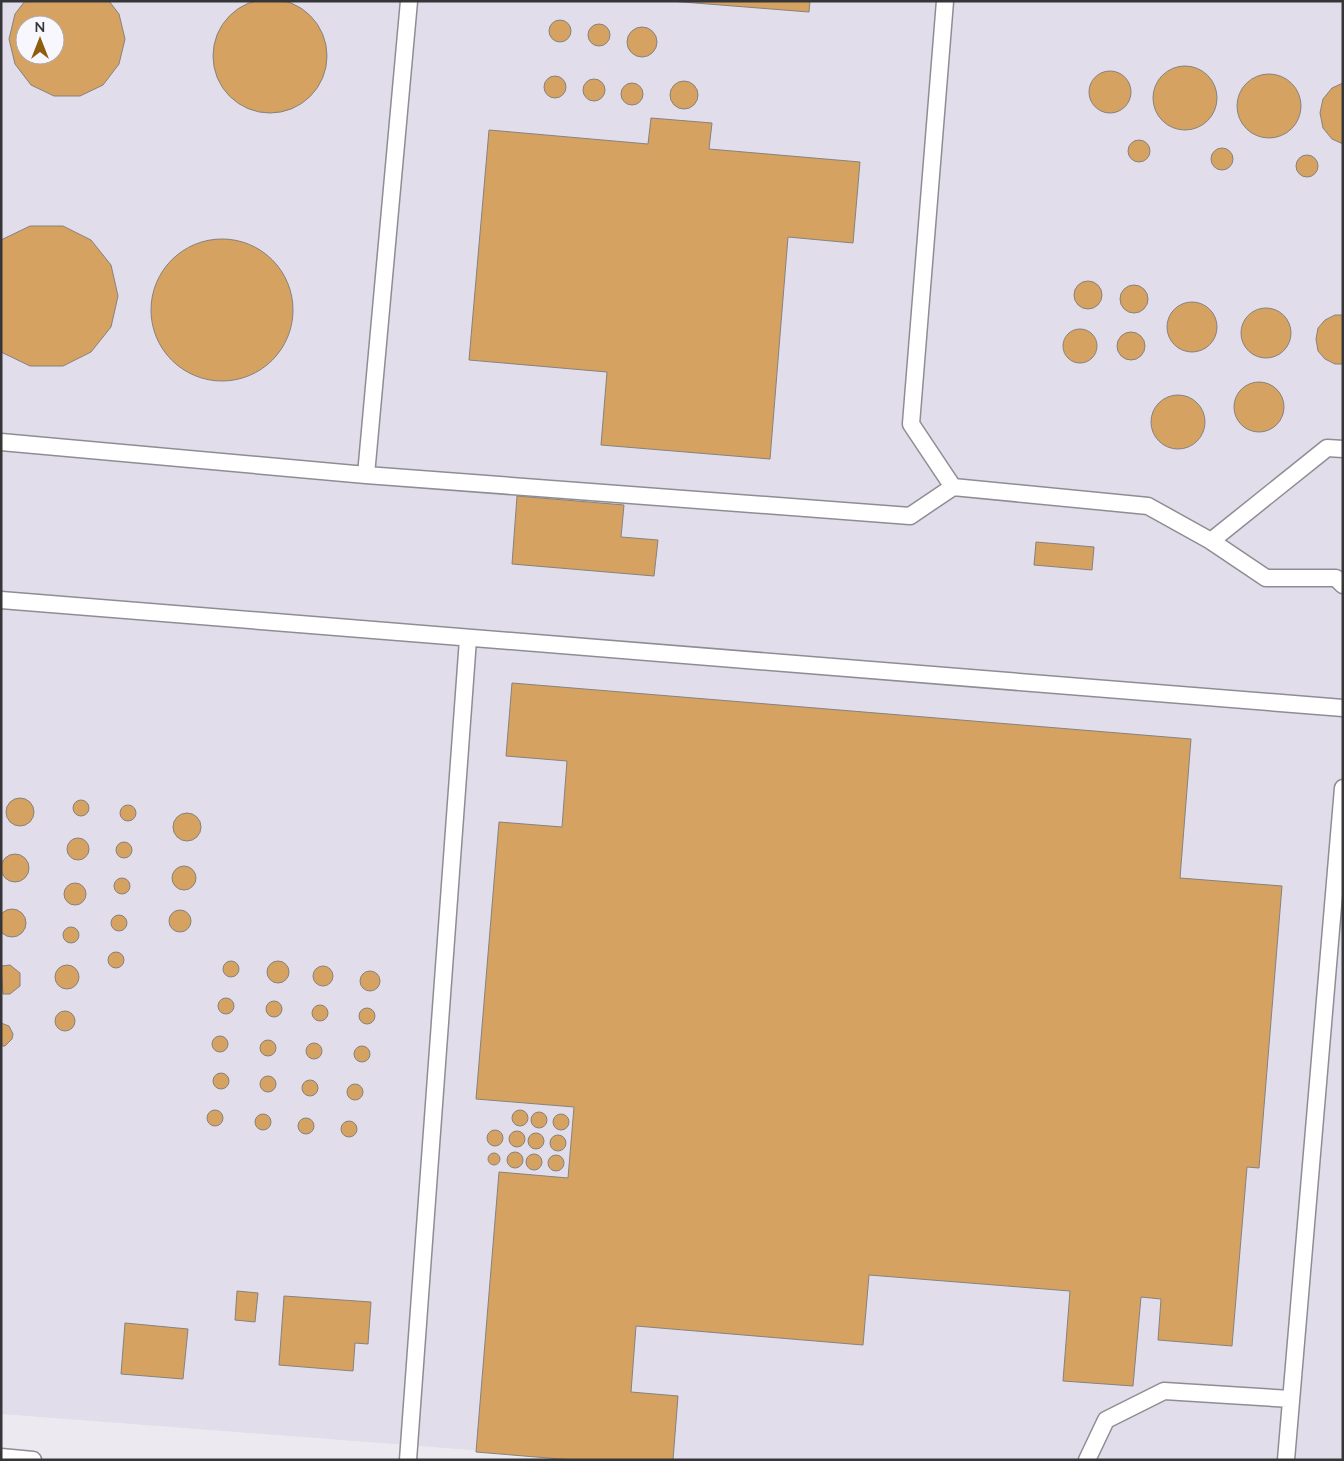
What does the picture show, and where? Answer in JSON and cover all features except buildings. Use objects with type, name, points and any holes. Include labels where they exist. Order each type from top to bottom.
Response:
[{"type":"lane","points":[[366,475],[409,1]]},
{"type":"lane","points":[[945,1],[911,424],[953,487]]},
{"type":"lane","points":[[1,442],[366,475],[910,516],[953,487],[1148,506],[1211,541],[1266,578],[1336,578],[1343,585]]},
{"type":"lane","points":[[1211,541],[1326,448],[1343,449]]},
{"type":"lane","points":[[1,600],[1343,708]]},
{"type":"lane","points":[[408,1460],[468,639]]},
{"type":"lane","points":[[1286,1460],[1343,788]]},
{"type":"lane","points":[[1087,1460],[1106,1420],[1164,1391],[1291,1399]]},
{"type":"lane","points":[[1,1457],[33,1460]]},
{"type":"shaded area","points":[[1,1],[1343,1],[1343,1460],[602,1460],[1,1414]]}]
